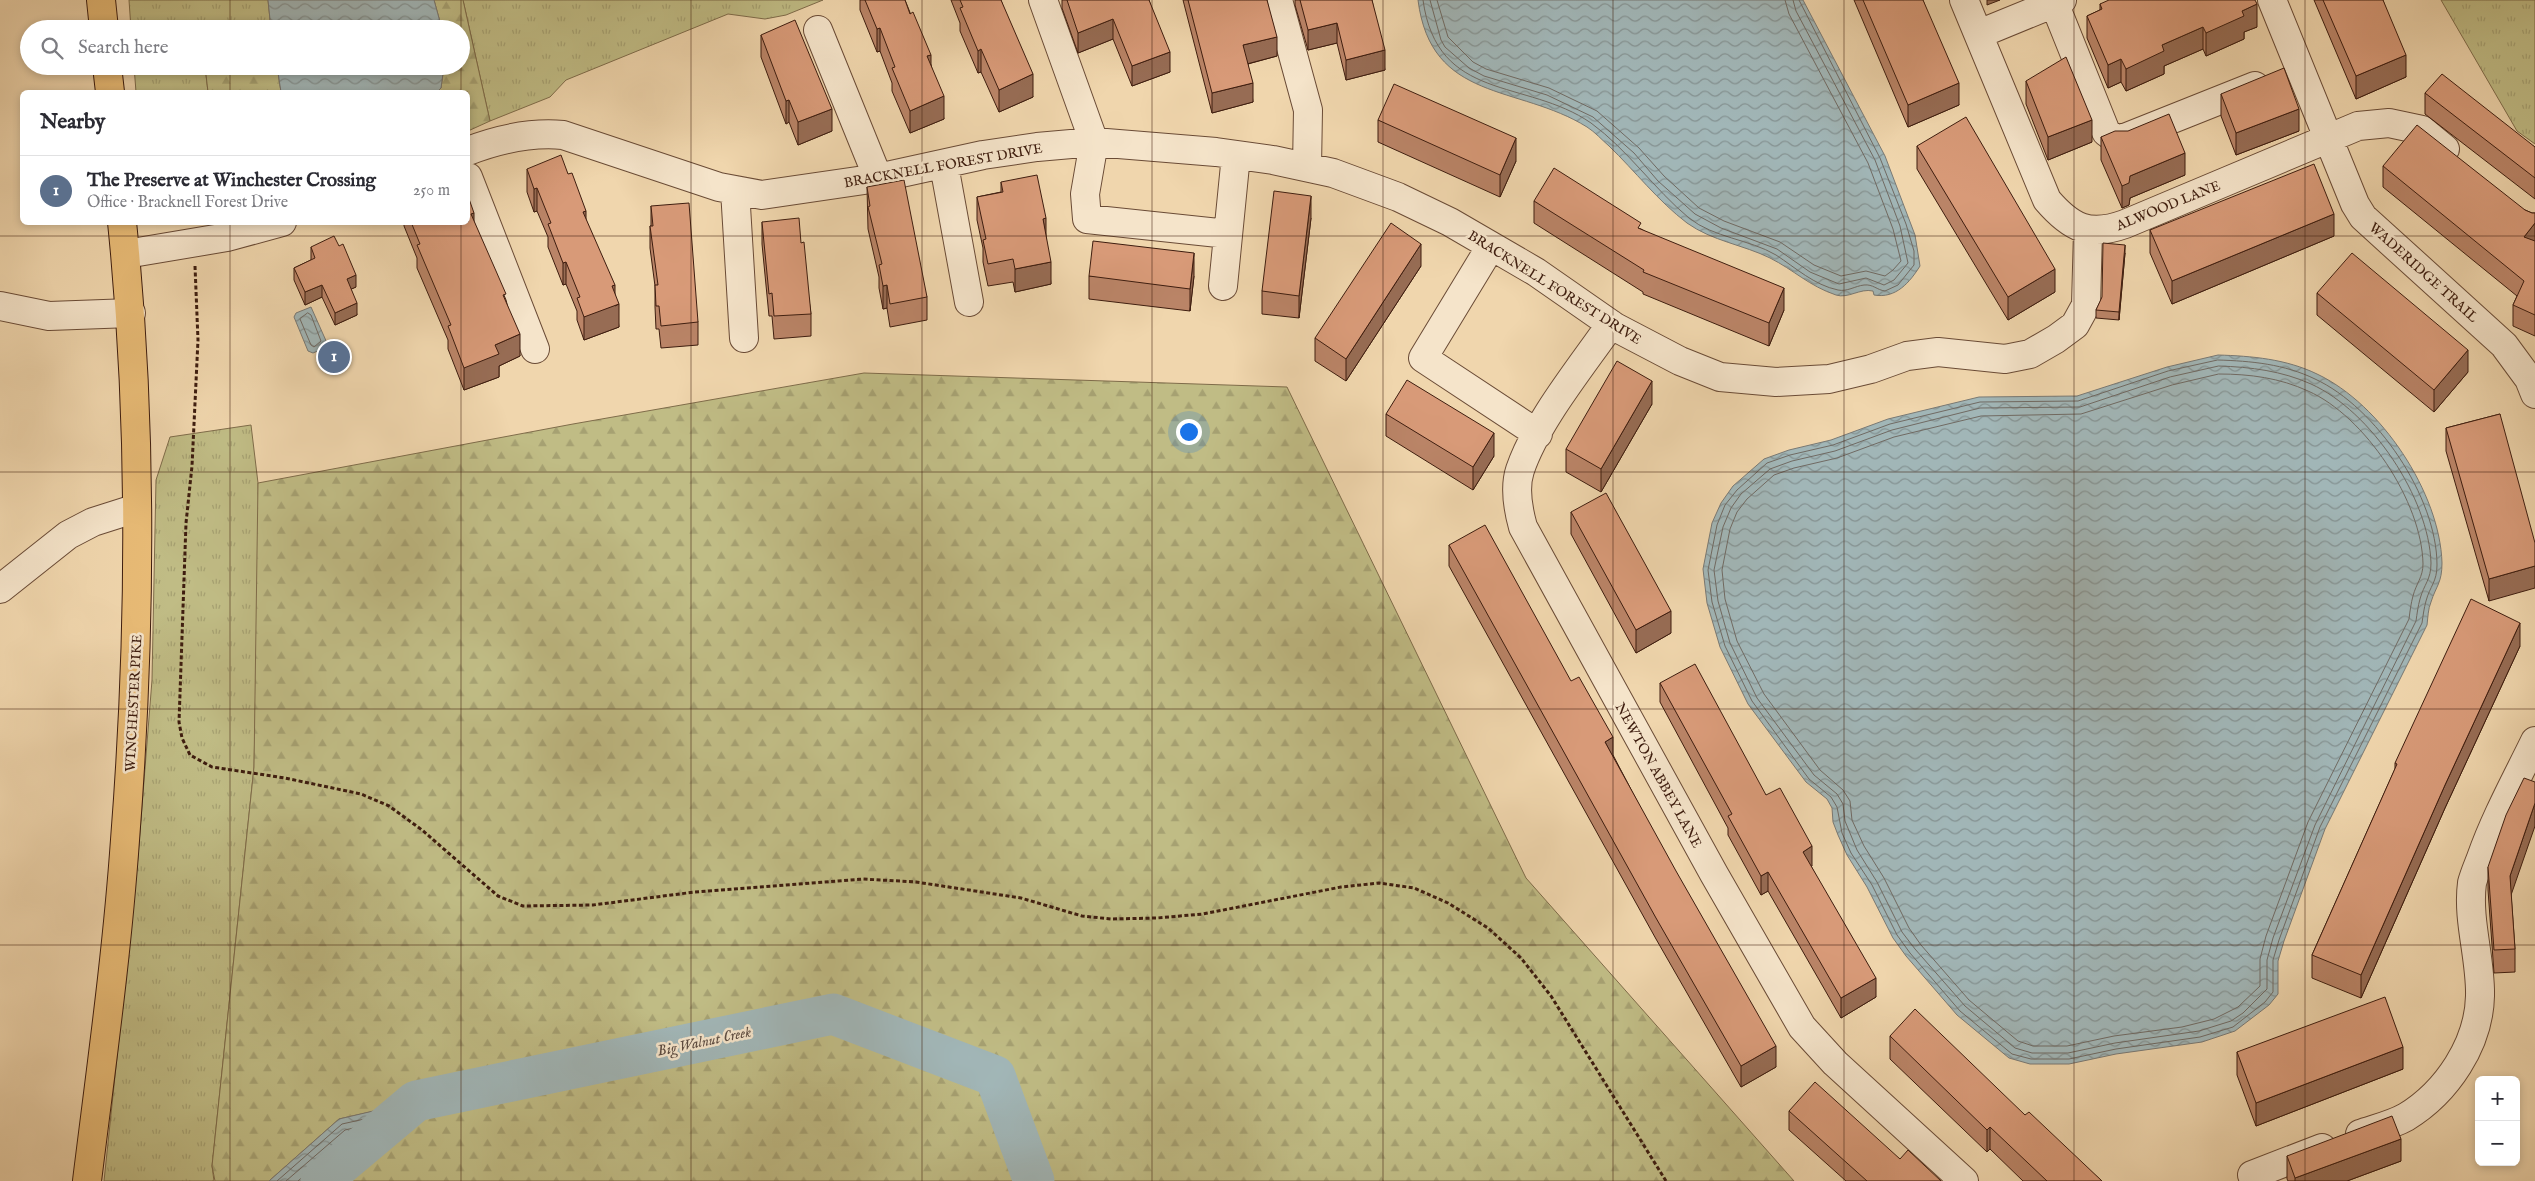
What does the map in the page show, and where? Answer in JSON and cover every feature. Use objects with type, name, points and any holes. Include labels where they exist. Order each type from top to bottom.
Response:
[{"type":"main road","points":[[101,0],[103,20]]},
{"type":"main road","points":[[108,75],[110,90]]},
{"type":"main road","name":"WINCHESTER PIKE","points":[[87,1181],[126,840],[134,694],[137,508],[131,313],[122,225]]},
{"type":"street","points":[[1043,0],[1094,142],[1085,194],[1087,219],[1228,234]]},
{"type":"street","points":[[1278,0],[1308,110],[1307,167]]},
{"type":"street","points":[[1964,0],[2047,200],[2061,216],[2088,231]]},
{"type":"street","name":"WADERIDGE TRAIL","points":[[2272,0],[2328,139],[2363,217],[2420,271],[2488,329],[2533,380]]},
{"type":"street","points":[[1979,34],[2057,1],[2106,132],[2114,138],[2122,139],[2299,68]]},
{"type":"street","points":[[818,30],[878,178]]},
{"type":"street","name":"ALWOOD LANE","points":[[2088,231],[2119,226],[2358,126],[2389,123],[2422,130],[2461,162]]},
{"type":"street","name":"BRACKNELL FOREST DRIVE","points":[[470,150],[522,135],[539,133],[563,135],[735,190],[762,195],[878,178],[983,155],[1037,147],[1094,142],[1236,155],[1307,167],[1332,173],[1398,198],[1450,222],[1536,272],[1611,324],[1680,361],[1720,377],[1776,382],[1829,379],[1871,369],[1907,356],[1938,352],[2005,359],[2030,354],[2075,325],[2086,305],[2088,231]]},
{"type":"street","points":[[1223,286],[1236,155]]},
{"type":"street","points":[[944,165],[969,302]]},
{"type":"street","points":[[470,183],[535,349]]},
{"type":"street","points":[[735,190],[744,338]]},
{"type":"street","points":[[126,254],[236,235],[271,225]]},
{"type":"street","points":[[1492,246],[1423,358],[1538,434]]},
{"type":"street","points":[[0,306],[49,316],[131,313]]},
{"type":"street","name":"NEWTON ABBEY LANE","points":[[1611,324],[1546,419],[1520,471],[1517,491],[1522,527],[1724,891],[1802,1027],[1835,1063],[1964,1181]]},
{"type":"street","points":[[0,589],[68,535],[93,522],[137,508]]},
{"type":"street","points":[[2255,1181],[2252,1175],[2405,1118],[2440,1088],[2458,1067],[2468,1048],[2477,1023],[2480,996],[2472,883],[2488,839],[2535,741]]},
{"type":"path","points":[[194,242],[198,340],[192,466],[186,523],[179,722],[182,738],[190,754],[212,767],[285,778],[361,794],[389,806],[422,830],[498,896],[523,906],[593,905],[695,892],[864,879],[916,882],[1021,898],[1082,916],[1110,919],[1157,918],[1203,914],[1340,887],[1379,883],[1414,888],[1448,903],[1488,928],[1521,958],[1551,996],[1666,1181]]},
{"type":"green space","points":[[129,0],[268,0],[270,20],[130,20]]},
{"type":"green space","points":[[434,0],[463,0],[467,20],[440,20]]},
{"type":"green space","points":[[463,0],[823,0],[786,15],[765,19],[728,14],[566,80],[550,97],[490,121],[470,31],[470,20],[467,20]]},
{"type":"green space","points":[[2441,0],[2535,0],[2535,144],[2517,131]]},
{"type":"green space","points":[[470,31],[490,121],[470,130],[470,90],[439,90],[443,75],[470,75]]},
{"type":"green space","points":[[135,75],[206,75],[208,90],[136,90]]},
{"type":"green space","points":[[206,75],[278,75],[281,90],[208,90]]},
{"type":"green space","points":[[864,373],[1287,387],[1526,878],[1794,1181],[347,1181],[415,1102],[339,1119],[269,1181],[215,1181],[212,1166],[254,767],[258,483],[573,424]]},
{"type":"green space","points":[[251,425],[258,483],[259,547],[254,767],[212,1166],[214,1181],[104,1181],[138,857],[152,680],[156,480],[170,437]]},
{"type":"water","points":[[268,0],[434,0],[440,20],[270,20]]},
{"type":"water","points":[[1418,0],[1803,0],[1885,156],[1915,235],[1920,266],[1912,278],[1896,292],[1882,296],[1874,295],[1873,291],[1868,290],[1841,296],[1810,283],[1770,258],[1717,239],[1697,229],[1666,205],[1609,146],[1587,127],[1560,113],[1482,86],[1459,74],[1440,57],[1426,33]]},
{"type":"water","points":[[278,75],[443,75],[439,90],[281,90]]},
{"type":"water","points":[[311,307],[327,343],[327,347],[313,353],[308,351],[294,317],[296,313]]},
{"type":"water","points":[[2218,355],[2269,359],[2305,369],[2341,388],[2363,406],[2403,454],[2431,508],[2439,536],[2442,563],[2440,580],[2430,605],[2427,625],[2325,829],[2278,961],[2278,994],[2269,1005],[2235,1031],[2202,1042],[2116,1054],[2069,1064],[2030,1064],[2009,1058],[1957,1015],[1906,956],[1893,938],[1867,887],[1847,855],[1833,822],[1832,808],[1827,799],[1806,782],[1748,704],[1720,647],[1707,603],[1703,569],[1712,523],[1721,503],[1733,486],[1764,459],[1789,450],[1831,440],[1888,419],[1979,397],[2077,396],[2167,367]]},
{"type":"water","points":[[416,1101],[347,1181],[269,1181],[339,1119]]},
{"type":"building","points":[[865,0],[905,0],[910,14],[913,12],[931,55],[927,56],[944,96],[910,111],[892,68],[895,67],[880,28],[877,29]]},
{"type":"building","points":[[960,0],[1001,0],[1033,74],[999,90],[981,49],[978,51],[960,8],[963,7]]},
{"type":"building","points":[[1067,0],[1149,0],[1170,52],[1132,66],[1113,19],[1078,33]]},
{"type":"building","points":[[1188,0],[1267,0],[1277,37],[1243,45],[1253,83],[1212,93]]},
{"type":"building","points":[[1300,0],[1372,0],[1385,50],[1346,60],[1337,23],[1308,30]]},
{"type":"building","points":[[1863,0],[1923,0],[1959,83],[1908,105]]},
{"type":"building","points":[[2109,0],[2255,0],[2257,4],[2242,11],[2244,16],[2206,33],[2203,27],[2162,45],[2164,51],[2126,69],[2121,59],[2108,65],[2087,16],[2102,9],[2100,4]]},
{"type":"building","points":[[2323,0],[2383,0],[2406,55],[2356,76]]},
{"type":"building","points":[[795,20],[832,109],[798,122],[789,100],[786,101],[761,35]]},
{"type":"building","points":[[2066,57],[2092,120],[2048,137],[2026,81]]},
{"type":"building","points":[[2284,68],[2299,109],[2236,133],[2221,94]]},
{"type":"building","points":[[2442,74],[2535,147],[2535,178],[2425,93]]},
{"type":"building","points":[[1394,84],[1516,138],[1500,175],[1378,120]]},
{"type":"building","points":[[2169,114],[2185,153],[2130,176],[2129,183],[2122,186],[2101,137],[2115,131],[2128,131]]},
{"type":"building","points":[[1966,117],[2055,269],[2008,297],[1917,146]]},
{"type":"building","points":[[2417,125],[2525,210],[2535,213],[2535,223],[2524,237],[2535,241],[2535,315],[2513,305],[2524,281],[2383,166]]},
{"type":"building","points":[[561,155],[568,174],[572,173],[586,211],[583,212],[615,285],[612,286],[619,304],[584,317],[577,298],[580,297],[566,262],[563,263],[548,224],[551,223],[537,188],[534,189],[527,169]]},
{"type":"building","points":[[2314,164],[2334,214],[2172,281],[2150,230]]},
{"type":"building","points":[[1554,168],[1641,223],[1638,228],[1784,288],[1769,323],[1643,272],[1644,270],[1534,201]]},
{"type":"building","points":[[1037,175],[1046,218],[1043,219],[1051,262],[1015,269],[1013,259],[988,264],[983,240],[986,239],[977,197],[1003,192],[1001,182]]},
{"type":"building","points":[[904,180],[927,297],[890,304],[887,285],[883,286],[879,265],[882,264],[868,207],[870,206],[867,187]]},
{"type":"building","points":[[1274,191],[1311,196],[1299,296],[1262,291]]},
{"type":"building","points":[[470,202],[474,213],[471,214],[506,294],[503,295],[520,334],[495,345],[499,354],[464,368],[448,326],[451,325],[417,245],[420,244],[412,225],[470,225]]},
{"type":"building","points":[[689,203],[698,322],[661,326],[659,306],[656,306],[655,285],[658,285],[650,226],[653,226],[651,206]]},
{"type":"building","points":[[799,218],[801,243],[804,242],[811,314],[774,316],[772,293],[769,294],[762,222]]},
{"type":"building","points":[[1391,223],[1421,244],[1346,359],[1315,338]]},
{"type":"building","points":[[334,236],[339,246],[343,244],[356,275],[347,279],[357,303],[335,313],[322,285],[305,292],[294,268],[315,258],[311,247]]},
{"type":"building","points":[[1093,241],[1194,253],[1190,289],[1089,276]]},
{"type":"building","points":[[2103,243],[2125,245],[2119,312],[2096,310],[2102,297]]},
{"type":"building","points":[[2352,253],[2468,350],[2434,390],[2317,293]]},
{"type":"building","points":[[1617,361],[1652,381],[1601,469],[1566,449]]},
{"type":"building","points":[[1407,380],[1494,433],[1473,467],[1386,414]]},
{"type":"building","points":[[2500,414],[2535,543],[2535,566],[2489,579],[2446,428]]},
{"type":"building","points":[[1606,493],[1671,611],[1636,630],[1571,512]]},
{"type":"building","points":[[1485,525],[1571,681],[1579,677],[1613,737],[1605,742],[1776,1046],[1741,1066],[1656,918],[1449,545]]},
{"type":"building","points":[[2471,599],[2520,623],[2445,785],[2361,975],[2312,955],[2397,764],[2395,763]]},
{"type":"building","points":[[1695,664],[1766,795],[1780,788],[1812,846],[1803,852],[1876,978],[1841,998],[1768,872],[1761,876],[1728,816],[1732,814],[1660,683]]},
{"type":"building","points":[[2524,778],[2535,782],[2535,803],[2510,876],[2515,949],[2494,950],[2488,867],[2506,815]]},
{"type":"building","points":[[2385,997],[2403,1047],[2256,1103],[2237,1052]]},
{"type":"building","points":[[1915,1009],[2025,1115],[2029,1112],[2102,1181],[2047,1181],[1990,1127],[1987,1130],[1890,1036]]},
{"type":"building","points":[[1815,1082],[1900,1159],[1908,1150],[1941,1181],[1867,1181],[1789,1111]]},
{"type":"building","points":[[2392,1116],[2401,1139],[2295,1178],[2287,1156]]},
{"type":"waterway","name":"Big Walnut Creek","points":[[321,1181],[416,1101],[833,1014],[995,1076],[1034,1181]]},
{"type":"place","name":"The Preserve at Winchester Crossing","points":[[334,357]]}]
